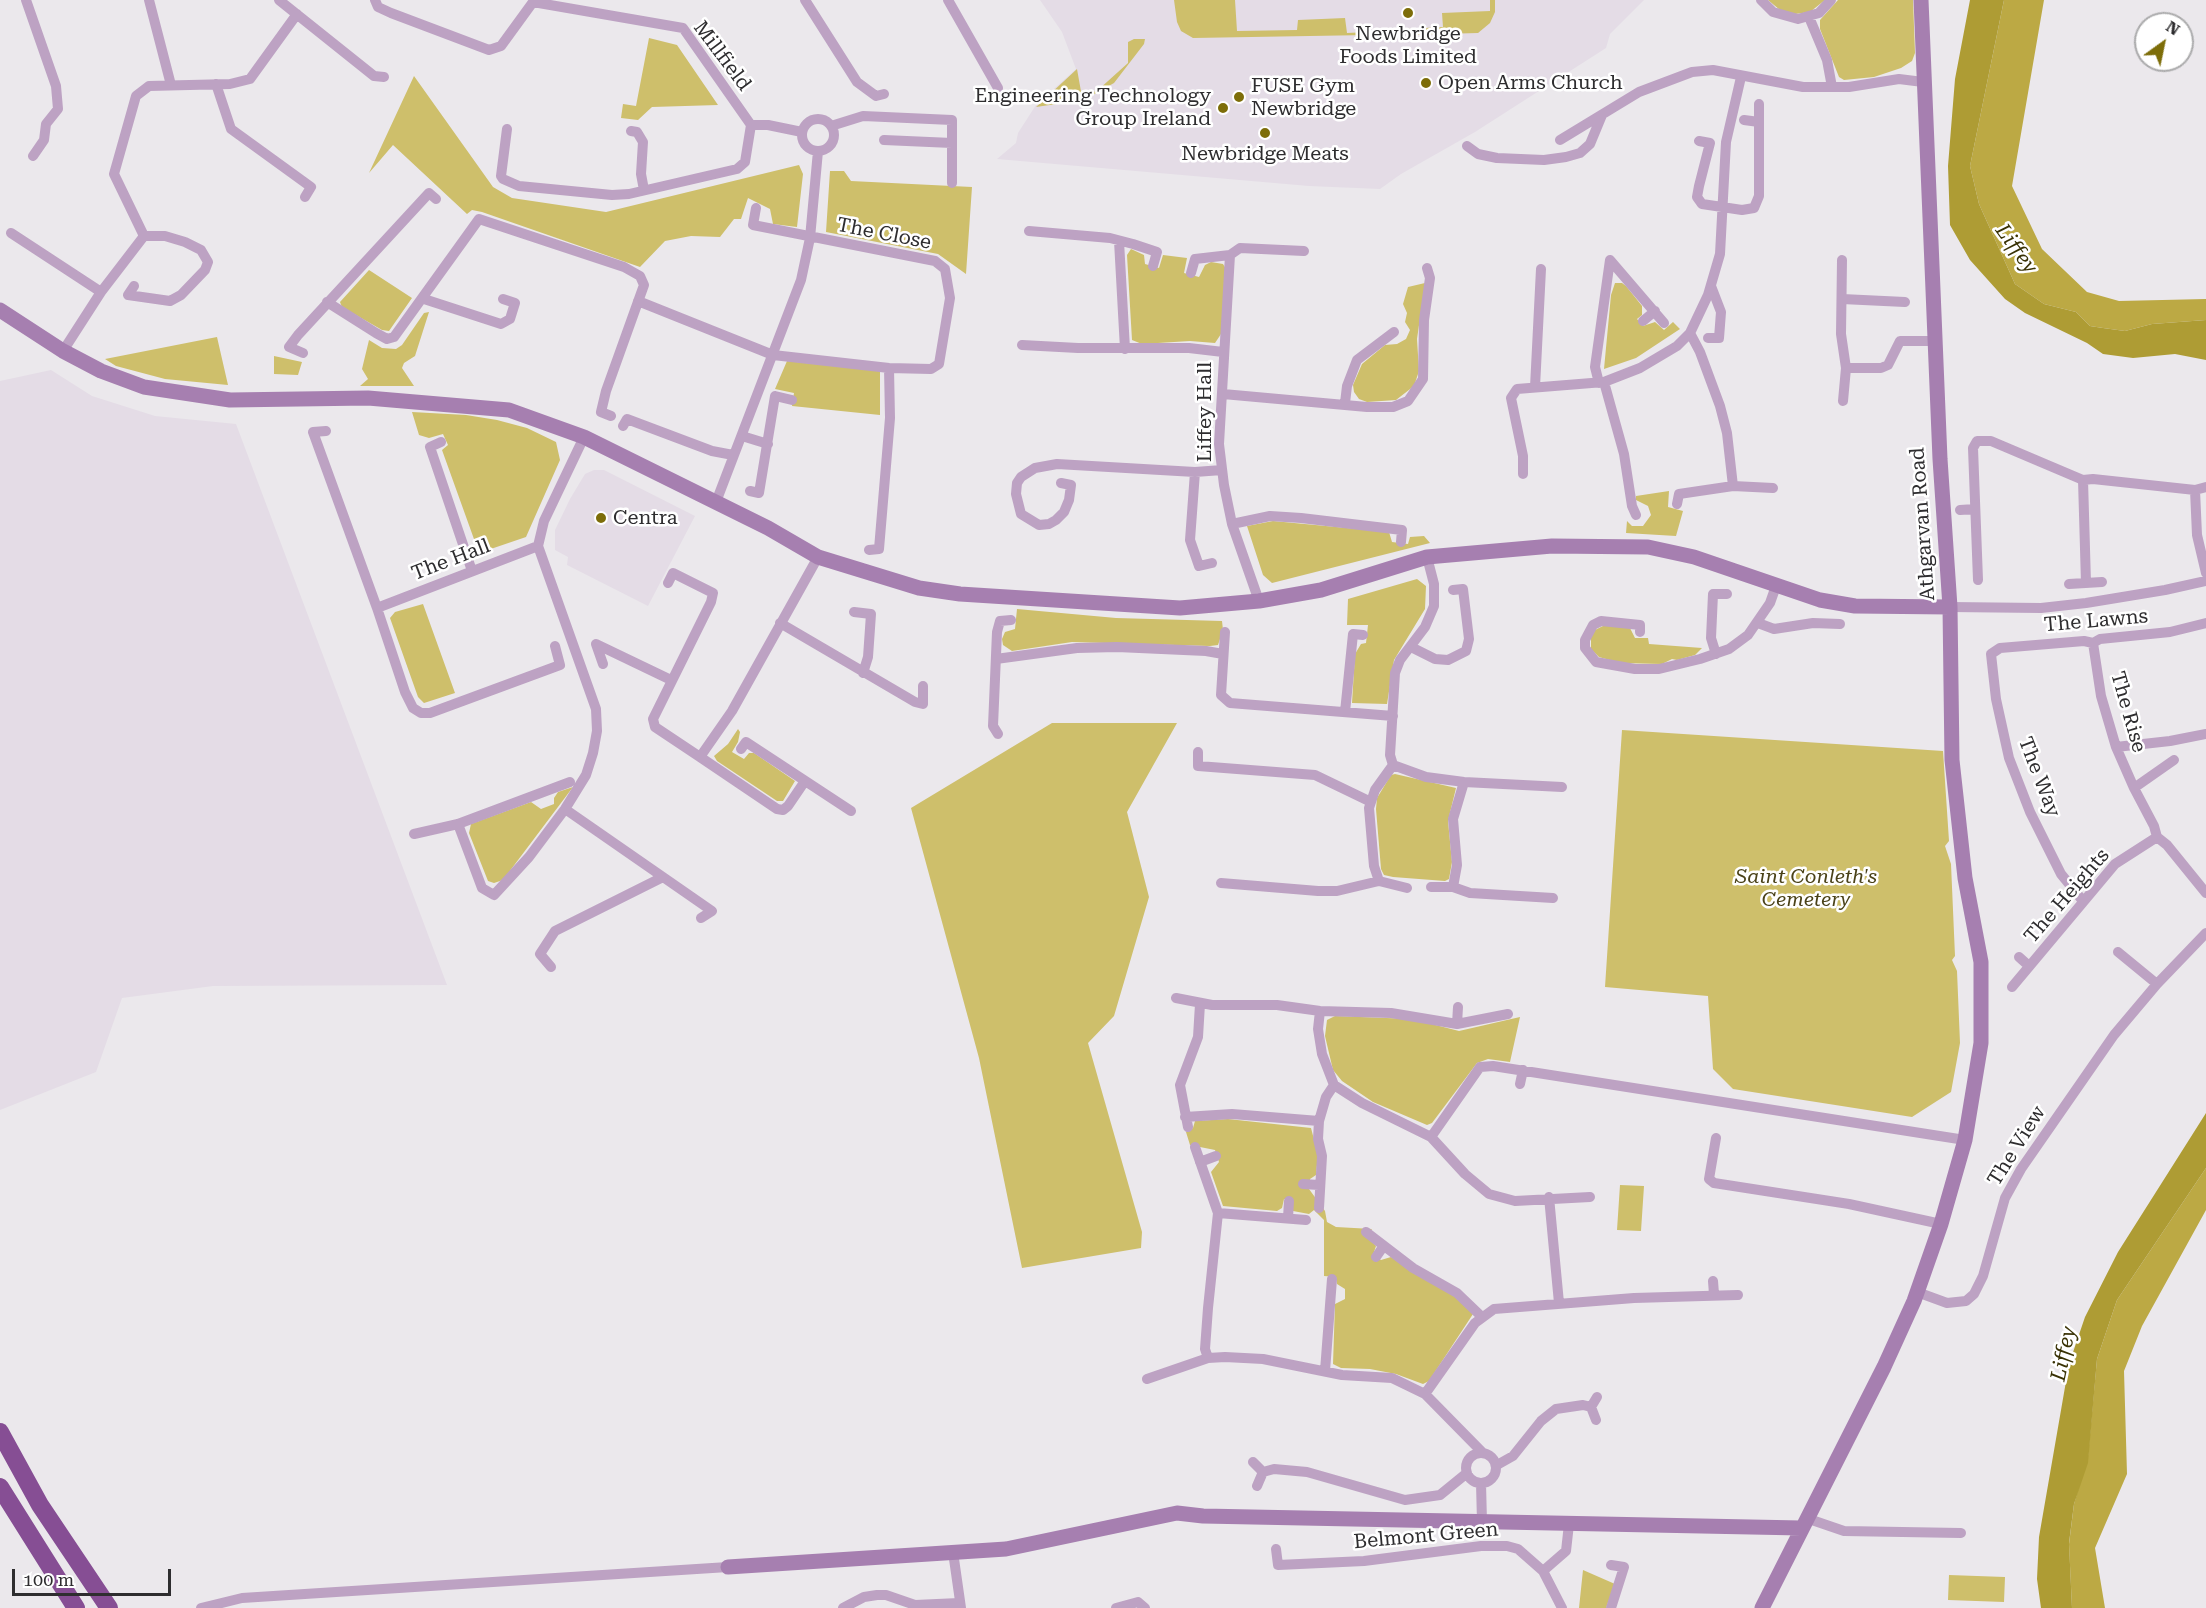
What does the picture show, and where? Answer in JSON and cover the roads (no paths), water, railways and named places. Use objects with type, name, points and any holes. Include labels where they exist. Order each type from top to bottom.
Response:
[{"type":"highway","points":[[0,1432],[40,1505],[109,1608]]},
{"type":"highway","points":[[0,1487],[76,1608]]},
{"type":"street","points":[[26,0],[56,86],[58,110],[46,124],[44,140],[33,156]]},
{"type":"street","points":[[149,0],[171,85]]},
{"type":"street","points":[[279,0],[374,76],[384,77]]},
{"type":"street","points":[[375,0],[378,7],[391,13],[489,50],[501,46],[533,1]]},
{"type":"street","points":[[804,0],[857,82],[876,96],[884,94]]},
{"type":"street","points":[[948,0],[998,88]]},
{"type":"street","points":[[1761,0],[1773,12],[1785,18],[1809,17],[1819,13],[1831,0]]},
{"type":"street","name":"Athgarvan Road","points":[[1762,1608],[1880,1374],[1917,1293],[1941,1224],[1965,1140],[1981,1043],[1981,962],[1965,878],[1952,760],[1950,607],[1923,82],[1921,0]]},
{"type":"street","name":"Millfield","points":[[533,1],[683,28],[751,125]]},
{"type":"street","points":[[144,236],[114,174],[136,96],[149,86],[216,84],[250,79],[297,14]]},
{"type":"street","points":[[1809,17],[1827,60],[1832,87]]},
{"type":"street","points":[[1560,140],[1638,92],[1674,76],[1713,70],[1803,87],[1866,85],[1899,79],[1923,82]]},
{"type":"street","points":[[1523,474],[1523,456],[1511,398],[1517,388],[1602,382],[1648,364],[1677,346],[1690,333],[1711,286],[1720,254],[1726,142],[1741,77]]},
{"type":"street","points":[[216,84],[231,129],[311,188],[305,197]]},
{"type":"street","points":[[1699,141],[1710,143],[1697,197],[1702,204],[1742,210],[1754,208],[1759,196],[1760,104]]},
{"type":"street","points":[[1467,146],[1478,154],[1497,158],[1544,160],[1566,157],[1580,153],[1590,144],[1604,113]]},
{"type":"street","points":[[831,126],[863,116],[952,120],[952,183]]},
{"type":"street","points":[[814,118],[821,119],[831,126],[832,142],[818,151],[805,145],[802,132],[804,125],[814,118]]},
{"type":"street","points":[[1744,120],[1759,122]]},
{"type":"street","points":[[507,129],[501,176],[507,181],[519,186],[612,195],[644,190],[741,166],[746,156],[751,125],[768,125],[802,132]]},
{"type":"street","points":[[631,131],[637,132],[643,142],[641,174],[644,190]]},
{"type":"street","points":[[884,140],[952,143]]},
{"type":"street","name":"The Close","points":[[716,502],[801,280],[810,237],[818,151]]},
{"type":"street","points":[[303,353],[289,347],[327,302],[429,193],[436,199]]},
{"type":"street","name":"The Close","points":[[638,302],[773,355],[889,368],[931,369],[939,364],[950,298],[945,269],[935,261],[753,225],[756,208]]},
{"type":"street","points":[[327,302],[387,339],[394,337],[424,299],[479,219],[624,267],[638,275],[644,285],[624,335],[601,412],[611,416]]},
{"type":"street","points":[[1029,231],[1119,241],[1156,252],[1153,266]]},
{"type":"street","points":[[10,233],[101,292]]},
{"type":"street","points":[[134,286],[128,295],[170,300],[181,295],[205,270],[208,262],[201,250],[185,242],[165,236],[144,236]]},
{"type":"street","points":[[63,351],[101,292],[144,236]]},
{"type":"street","points":[[1119,241],[1125,349]]},
{"type":"street","points":[[1191,273],[1195,259],[1230,255],[1248,246],[1304,251]]},
{"type":"street","name":"Liffey Hall","points":[[1230,255],[1219,444],[1232,524],[1259,601]]},
{"type":"street","points":[[1636,515],[1632,506],[1624,454],[1595,366],[1610,260],[1664,323]]},
{"type":"street","points":[[1842,260],[1842,343],[1846,368],[1843,401]]},
{"type":"street","points":[[1223,394],[1394,407],[1408,401],[1423,379],[1423,330],[1430,278],[1428,268]]},
{"type":"street","points":[[1535,387],[1541,269]]},
{"type":"street","points":[[1708,338],[1719,338],[1721,312],[1711,286]]},
{"type":"street","points":[[424,299],[501,324],[507,322],[515,303],[502,299]]},
{"type":"street","points":[[1842,299],[1900,304]]},
{"type":"street","points":[[0,310],[63,351],[101,371],[144,387],[230,400],[368,398],[509,410],[584,437],[716,502],[818,557],[919,588],[960,594],[1180,608],[1259,601],[1321,590],[1427,557],[1552,546],[1648,547],[1694,557],[1825,601],[1855,606],[2063,606],[2155,592],[2206,580]]},
{"type":"street","points":[[1643,321],[1655,311]]},
{"type":"street","points":[[1346,403],[1349,379],[1357,360],[1394,332]]},
{"type":"street","points":[[1690,333],[1700,352],[1720,406],[1727,433],[1733,486]]},
{"type":"street","points":[[1846,368],[1881,368],[1891,360],[1900,341],[1936,341]]},
{"type":"street","points":[[1022,345],[1125,349],[1189,348],[1223,352]]},
{"type":"street","points":[[869,550],[879,549],[890,418],[889,368]]},
{"type":"street","points":[[750,491],[759,493],[776,396],[792,400]]},
{"type":"street","points":[[623,426],[627,419],[712,451],[733,455]]},
{"type":"street","points":[[326,431],[313,432],[378,608],[405,692],[413,708],[421,713],[430,713],[560,665],[555,646]]},
{"type":"street","points":[[742,436],[768,444]]},
{"type":"street","points":[[458,824],[482,888],[494,896],[529,857],[565,809],[586,775],[597,731],[597,709],[538,546],[544,521],[584,437]]},
{"type":"street","points":[[1978,580],[1973,448],[1977,441],[1991,441],[2083,480],[2093,478],[2201,488],[2197,535],[2206,573]]},
{"type":"street","points":[[441,442],[430,447],[472,571]]},
{"type":"street","points":[[1061,483],[1071,485],[1069,500],[1064,512],[1056,520],[1049,524],[1039,525],[1021,514],[1016,494],[1017,483],[1026,472],[1035,468],[1058,464],[1104,464],[1195,472],[1222,470]]},
{"type":"street","points":[[1195,472],[1190,540],[1199,566],[1212,563]]},
{"type":"street","points":[[2083,480],[2086,583]]},
{"type":"street","points":[[1677,504],[1679,494],[1733,486],[1773,488]]},
{"type":"street","points":[[1960,510],[1975,509]]},
{"type":"street","points":[[1232,524],[1270,516],[1301,518],[1402,530],[1401,542]]},
{"type":"street","name":"The Hall","points":[[378,608],[538,546]]},
{"type":"street","points":[[700,757],[732,711],[818,557]]},
{"type":"street","points":[[1393,765],[1390,755],[1395,673],[1400,660],[1425,627],[1434,606],[1434,584],[1427,557]]},
{"type":"street","points":[[668,583],[673,573],[710,590],[713,597],[653,719],[655,727],[777,809],[783,810],[788,806],[805,780]]},
{"type":"street","points":[[2069,584],[2102,582]]},
{"type":"street","points":[[1640,632],[1640,626],[1601,621],[1589,632],[1585,648],[1596,662],[1635,669],[1659,669],[1716,654],[1748,635],[1758,623],[1776,586]]},
{"type":"street","points":[[1411,647],[1435,659],[1448,660],[1466,651],[1469,639],[1463,589],[1453,590]]},
{"type":"street","points":[[1716,654],[1711,638],[1713,594],[1727,594]]},
{"type":"street","points":[[854,612],[871,614],[868,657],[863,673]]},
{"type":"street","points":[[998,734],[993,726],[1000,621],[1011,620]]},
{"type":"street","points":[[780,622],[863,673],[923,704],[923,686]]},
{"type":"street","points":[[1758,623],[1774,629],[1813,623],[1840,624]]},
{"type":"street","name":"The Lawns","points":[[1991,654],[1995,650],[2017,646],[2084,641],[2093,643],[2100,639],[2170,632],[2206,623]]},
{"type":"street","points":[[1225,632],[1221,695],[1230,703],[1393,716]]},
{"type":"street","points":[[1345,712],[1353,634],[1363,635]]},
{"type":"street","name":"The Rise","points":[[2093,643],[2101,696],[2116,747],[2134,788],[2154,826],[2157,837],[2167,845],[2206,893]]},
{"type":"street","points":[[603,664],[596,644],[671,680]]},
{"type":"street","points":[[996,658],[1077,648],[1107,647],[1206,651],[1223,654]]},
{"type":"street","name":"The Way","points":[[1991,654],[1996,699],[2009,758],[2030,812],[2061,874],[2083,901]]},
{"type":"street","points":[[2116,747],[2206,734]]},
{"type":"street","points":[[741,749],[746,742],[851,810]]},
{"type":"street","points":[[1198,752],[1198,766],[1315,775],[1371,802]]},
{"type":"street","name":"The Rise","points":[[2134,788],[2174,760]]},
{"type":"street","points":[[1393,765],[1426,777],[1464,782],[1562,787]]},
{"type":"street","points":[[1379,881],[1374,866],[1371,802],[1385,773],[1393,765]]},
{"type":"street","points":[[414,834],[458,824],[543,798],[570,782]]},
{"type":"street","points":[[1453,887],[1457,865],[1453,819],[1464,782]]},
{"type":"street","points":[[565,809],[661,878],[712,911],[701,918]]},
{"type":"street","name":"The Heights","points":[[2012,987],[2115,864],[2157,837]]},
{"type":"street","points":[[551,967],[540,954],[555,931],[661,878]]},
{"type":"street","points":[[1221,883],[1337,891],[1379,881],[1407,888]]},
{"type":"street","points":[[1431,886],[1453,887],[1470,893],[1553,898]]},
{"type":"street","name":"The View","points":[[1917,1293],[1947,1303],[1966,1300],[1974,1294],[1983,1276],[2005,1198],[2021,1168],[2097,1058],[2157,984],[2206,933]]},
{"type":"street","points":[[2118,952],[2157,984]]},
{"type":"street","points":[[2019,957],[2029,966]]},
{"type":"street","points":[[1176,998],[1200,1004],[1277,1005],[1320,1011],[1391,1013],[1457,1024],[1508,1014]]},
{"type":"street","points":[[1200,1004],[1198,1038],[1180,1085],[1187,1122],[1232,1114],[1318,1121]]},
{"type":"street","points":[[1457,1024],[1458,1007]]},
{"type":"street","points":[[1320,1011],[1318,1029],[1322,1054],[1334,1085],[1362,1103],[1431,1137],[1465,1174],[1489,1194],[1515,1201],[1549,1197],[1590,1197]]},
{"type":"street","points":[[1431,1137],[1480,1067],[1493,1066],[1965,1140]]},
{"type":"street","points":[[1520,1084],[1523,1070]]},
{"type":"street","points":[[1319,1208],[1322,1156],[1318,1139],[1318,1121],[1326,1097],[1334,1085]]},
{"type":"street","points":[[1716,1138],[1709,1179],[1714,1183],[1849,1204],[1941,1224]]},
{"type":"street","points":[[1195,1147],[1218,1213],[1205,1348],[1208,1358]]},
{"type":"street","points":[[1200,1162],[1216,1155]]},
{"type":"street","points":[[1303,1184],[1319,1185]]},
{"type":"street","points":[[1549,1197],[1559,1303]]},
{"type":"street","points":[[1288,1218],[1289,1202]]},
{"type":"street","points":[[1218,1213],[1306,1220]]},
{"type":"street","points":[[1366,1232],[1413,1268],[1444,1284],[1481,1316]]},
{"type":"street","points":[[1376,1257],[1383,1247]]},
{"type":"street","points":[[1325,1371],[1332,1279]]},
{"type":"street","points":[[1713,1281],[1714,1294]]},
{"type":"street","points":[[1330,1294],[1342,1295]]},
{"type":"street","points":[[1425,1394],[1481,1316],[1506,1307],[1738,1294]]},
{"type":"street","points":[[1147,1379],[1208,1358],[1263,1359],[1325,1371],[1392,1378],[1425,1394],[1482,1452],[1492,1456],[1497,1465]]},
{"type":"street","points":[[1591,1407],[1597,1397]]},
{"type":"street","points":[[1467,1473],[1472,1480],[1481,1483],[1493,1478],[1497,1465],[1514,1456],[1541,1421],[1556,1409],[1582,1405],[1591,1407]]},
{"type":"street","points":[[1591,1407],[1596,1420]]},
{"type":"street","points":[[1263,1472],[1274,1469],[1307,1472],[1346,1482],[1391,1498],[1413,1501],[1440,1495],[1467,1473],[1469,1459],[1482,1452]]},
{"type":"street","points":[[1253,1462],[1263,1472]]},
{"type":"street","points":[[1257,1486],[1263,1472]]},
{"type":"street","points":[[1481,1483],[1482,1522]]},
{"type":"street","points":[[201,1608],[242,1598],[1006,1549],[1177,1513],[1203,1516],[1569,1524],[1804,1523],[1844,1531],[1961,1533]]},
{"type":"street","points":[[1543,1571],[1566,1551],[1569,1524]]},
{"type":"street","name":"Belmont Green","points":[[1276,1549],[1278,1565],[1364,1562],[1481,1546],[1507,1546],[1518,1549],[1532,1558],[1543,1571],[1562,1608]]},
{"type":"street","points":[[843,1608],[864,1597],[877,1595],[886,1595],[915,1605],[960,1606],[953,1552]]},
{"type":"street","points":[[1611,1565],[1624,1567],[1611,1608]]},
{"type":"street","points":[[1116,1608],[1138,1602],[1145,1608]]},
{"type":"place","name":"Newbridge Foods Limited","points":[[1408,13]]},
{"type":"place","name":"Open Arms Church","points":[[1426,83]]},
{"type":"place","name":"FUSE Gym Newbridge","points":[[1239,97]]},
{"type":"place","name":"Engineering Technology Group Ireland","points":[[1223,108]]},
{"type":"place","name":"Newbridge Meats","points":[[1265,133]]},
{"type":"place","name":"Centra","points":[[601,518]]},
{"type":"water label","name":"Liffey","points":[[2016,249]]},
{"type":"water label","name":"Liffey","points":[[2064,1354]]},
{"type":"park label","name":"Saint Conleth's Cemetery","points":[[1806,888]]}]
